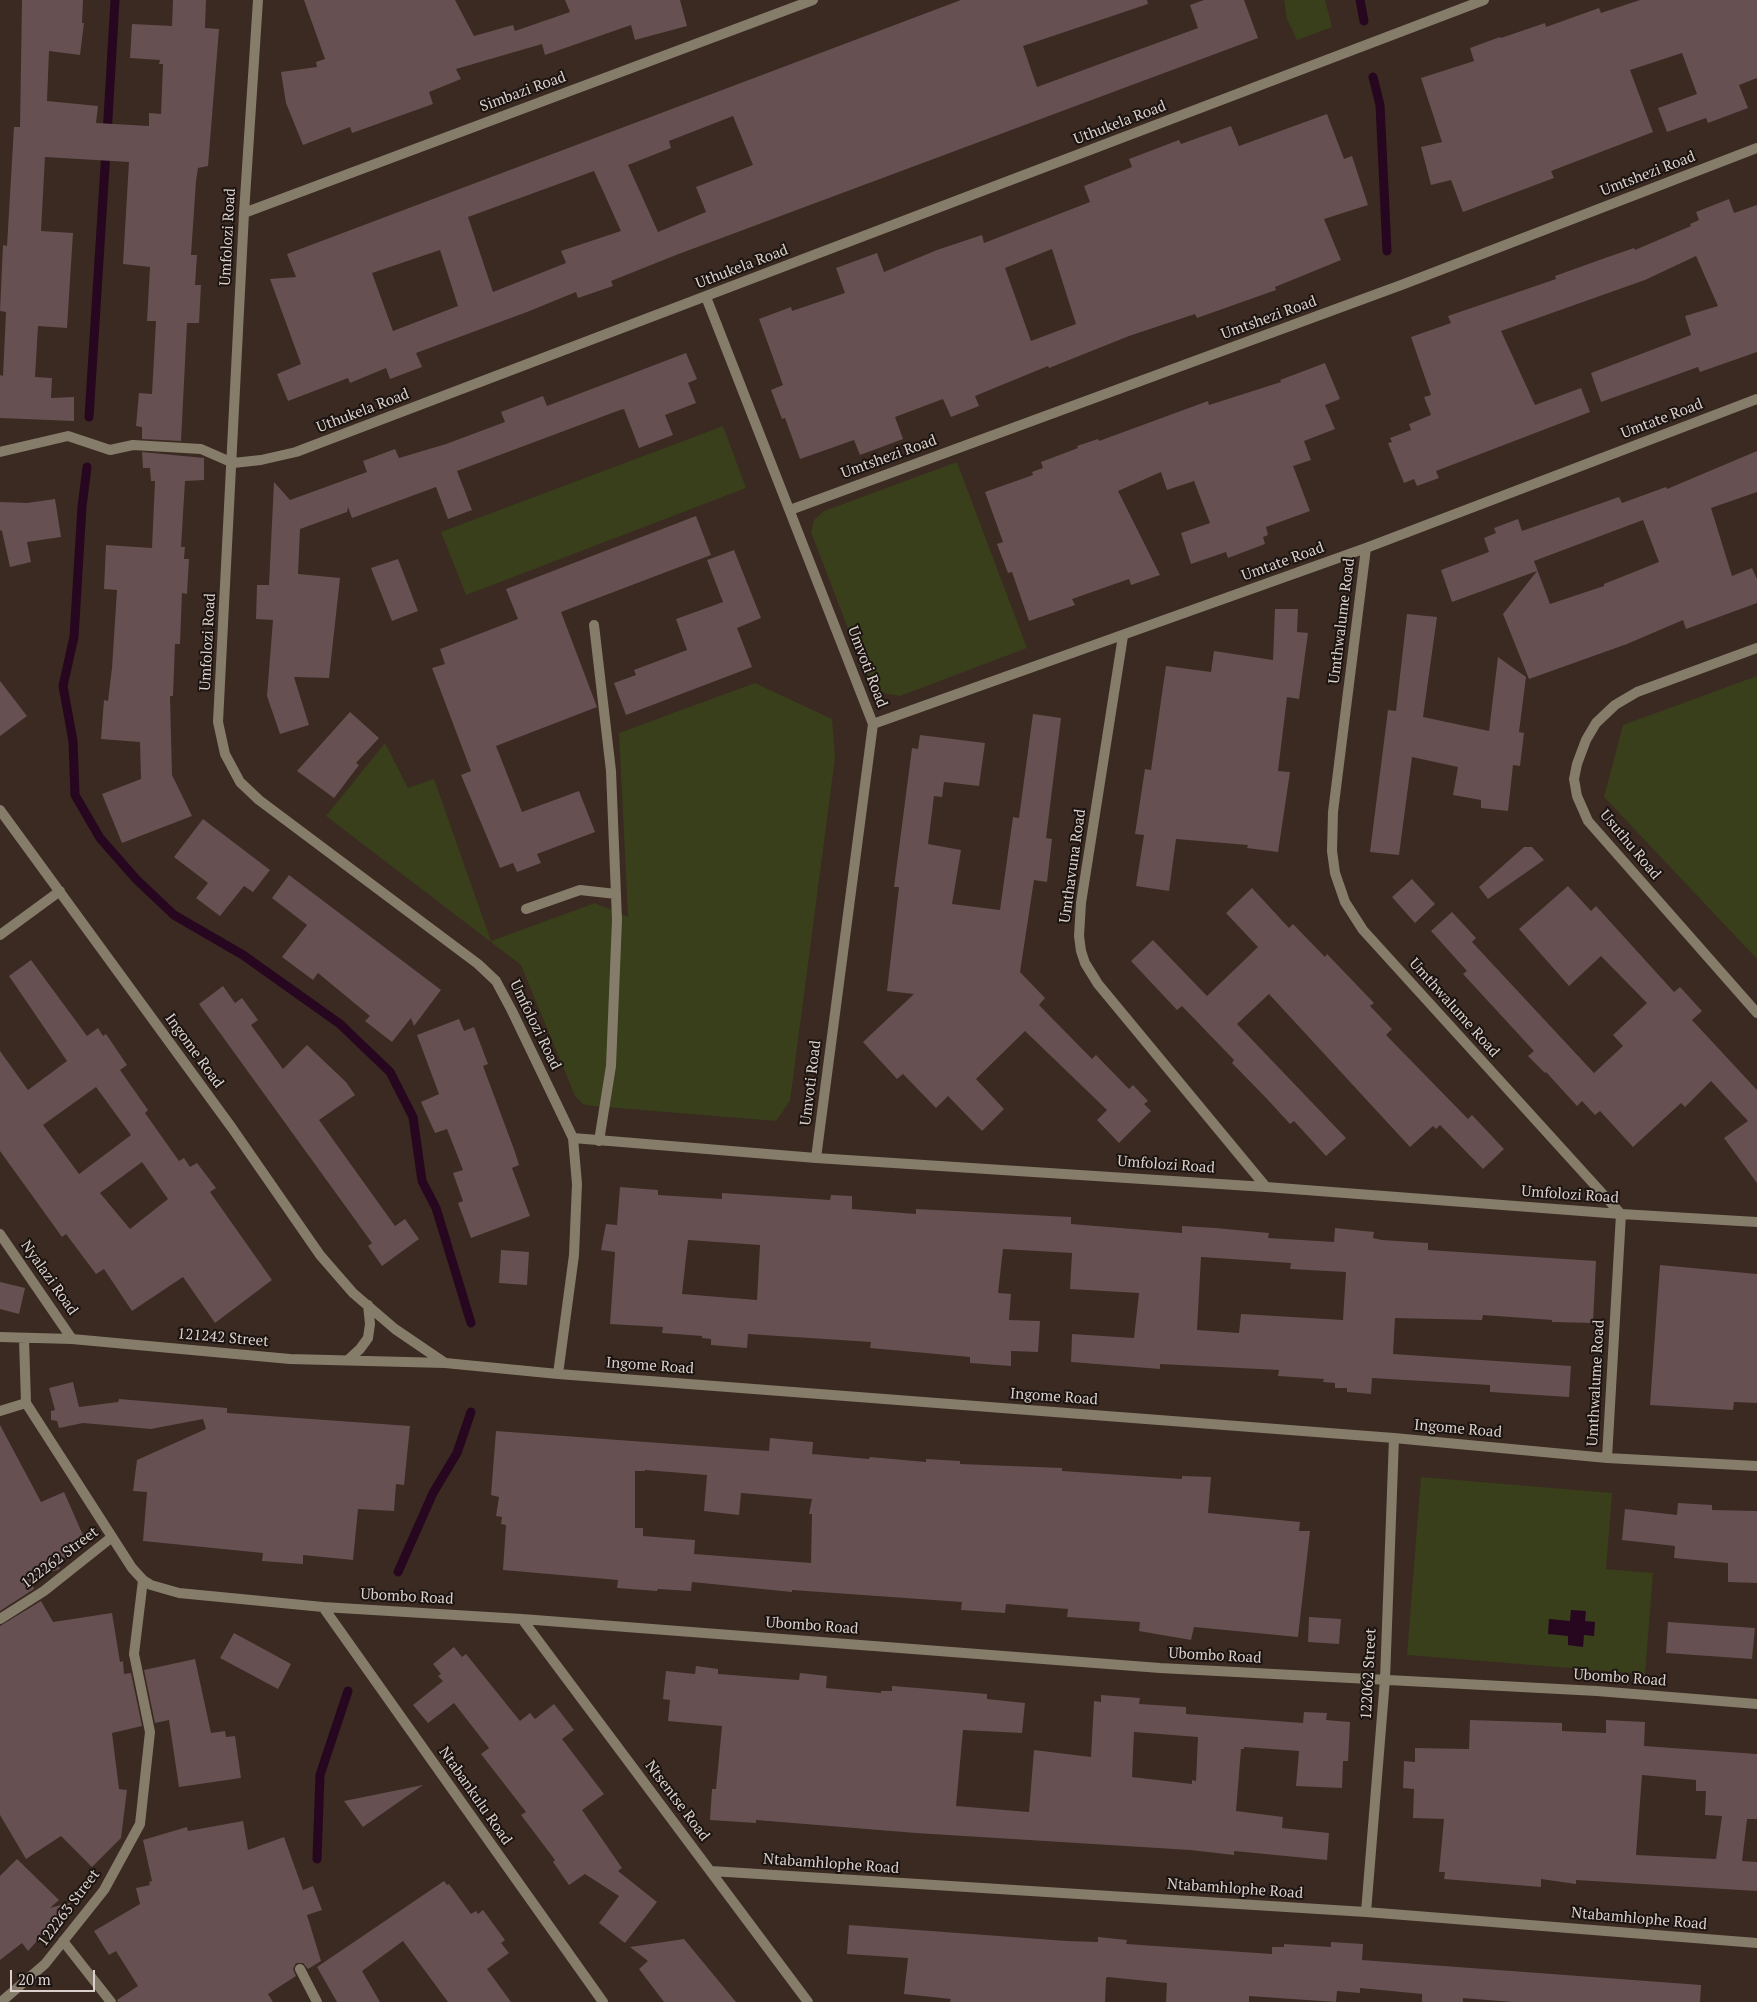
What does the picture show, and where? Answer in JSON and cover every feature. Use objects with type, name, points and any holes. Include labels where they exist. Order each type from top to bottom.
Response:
[{"type":"street","name":"Umfolozi Road","points":[[258,0],[244,213],[233,463],[218,722],[226,754],[240,782],[259,800],[478,964],[496,981],[573,1138],[577,1184],[574,1255],[558,1374]]},
{"type":"street","name":"Simbazi Road","points":[[244,213],[813,0]]},
{"type":"street","name":"Uthukela Road","points":[[233,463],[261,460],[296,452],[1484,0]]},
{"type":"street","name":"Umtshezi Road","points":[[790,510],[1404,284],[1757,148]]},
{"type":"street","name":"Umvoti Road","points":[[706,297],[873,724],[816,1158]]},
{"type":"street","name":"Umtate Road","points":[[873,724],[1366,548],[1757,399]]},
{"type":"street","points":[[0,452],[68,436],[110,450],[133,445],[202,449],[233,463]]},
{"type":"street","name":"Umthwalume Road","points":[[1366,548],[1334,812],[1332,851],[1335,873],[1345,902],[1368,936],[1621,1214],[1607,1458]]},
{"type":"street","points":[[594,624],[611,771],[616,894],[611,1066],[599,1141]]},
{"type":"street","name":"Umthavuna Road","points":[[1123,636],[1082,904],[1081,951],[1085,963],[1098,984],[1266,1187]]},
{"type":"street","name":"Usuthu Road","points":[[1757,648],[1637,692],[1615,705],[1596,723],[1586,740],[1574,779],[1577,796],[1588,820],[1757,1013]]},
{"type":"street","name":"Ingome Road","points":[[0,810],[232,1128],[320,1255],[353,1293],[395,1329],[445,1362],[558,1374],[1394,1438],[1607,1458],[1757,1466]]},
{"type":"street","points":[[526,909],[580,890],[616,894]]},
{"type":"street","points":[[0,935],[60,891]]},
{"type":"street","name":"Umfolozi Road","points":[[573,1138],[816,1158],[1266,1187],[1621,1214],[1757,1222]]},
{"type":"street","name":"Nyalazi Road","points":[[0,1234],[72,1339]]},
{"type":"street","points":[[348,1360],[368,1338],[370,1324],[368,1305]]},
{"type":"street","name":"121242 Street","points":[[0,1338],[72,1339],[290,1359],[445,1362]]},
{"type":"street","points":[[24,1339],[26,1403],[112,1537],[143,1580]]},
{"type":"street","points":[[0,1411],[26,1403]]},
{"type":"street","name":"122062 Street","points":[[1366,1912],[1385,1679],[1394,1438]]},
{"type":"street","name":"122262 Street","points":[[0,1619],[44,1591],[112,1537]]},
{"type":"street","name":"Ubombo Road","points":[[143,1580],[151,1585],[179,1593],[323,1607],[522,1619],[1160,1668],[1597,1691],[1757,1704]]},
{"type":"street","name":"122263 Street","points":[[1,2002],[44,1964],[104,1890],[140,1824],[150,1732],[134,1654],[143,1580]]},
{"type":"street","name":"Ntabankulu Road","points":[[323,1607],[603,2002]]},
{"type":"street","name":"Ntsentse Road","points":[[522,1619],[808,2002]]},
{"type":"street","name":"Ntabamhlophe Road","points":[[711,1871],[1366,1912],[1757,1943]]},
{"type":"street","points":[[63,1940],[111,2002]]},
{"type":"street","points":[[300,1970],[317,2002]]},
{"type":"green space","points":[[1284,0],[1325,0],[1332,27],[1297,40],[1287,19]]},
{"type":"green space","points":[[723,426],[746,488],[466,595],[441,532]]},
{"type":"green space","points":[[957,462],[1027,648],[900,696],[883,693],[868,681],[811,532],[814,520],[824,511]]},
{"type":"green space","points":[[1757,676],[1757,959],[1604,797],[1623,725]]},
{"type":"green space","points":[[755,683],[832,719],[835,758],[790,1101],[776,1121],[583,1104],[575,1096],[521,965],[326,816],[385,743],[408,788],[434,779],[491,941],[595,903],[628,917],[619,733]]},
{"type":"green space","points":[[1421,1477],[1612,1493],[1606,1569],[1653,1573],[1645,1674],[1407,1655]]},
{"type":"shaded area","points":[[1571,1610],[1586,1611],[1585,1621],[1595,1622],[1594,1636],[1584,1635],[1583,1647],[1568,1645],[1568,1636],[1548,1634],[1549,1619],[1570,1621]]},
{"type":"building","points":[[22,0],[83,0],[82,23],[84,23],[80,55],[49,51],[47,101],[98,106],[96,123],[149,126],[149,113],[161,114],[163,64],[159,64],[160,60],[130,58],[132,24],[172,26],[173,0],[206,0],[205,28],[219,29],[208,166],[198,168],[196,181],[191,255],[197,255],[195,285],[201,285],[199,323],[187,323],[181,441],[142,439],[142,427],[136,426],[139,393],[152,394],[156,321],[147,321],[150,267],[123,264],[129,162],[45,157],[41,231],[73,233],[67,328],[38,326],[35,377],[52,378],[51,398],[74,397],[74,421],[0,418],[0,375],[3,376],[6,312],[0,311],[3,245],[7,246],[14,127],[20,127]]},
{"type":"building","points":[[304,0],[455,0],[474,36],[513,25],[515,31],[570,12],[565,0],[680,0],[687,26],[635,40],[631,25],[545,55],[542,44],[456,69],[461,79],[429,92],[433,104],[352,133],[350,127],[303,145],[286,103],[281,72],[317,67],[316,62],[325,59]]},
{"type":"building","points":[[961,0],[1147,0],[1148,4],[1023,46],[1037,87],[1198,28],[1190,5],[1204,0],[1244,0],[1258,38],[676,255],[611,281],[613,286],[578,298],[576,292],[416,353],[422,367],[390,379],[386,368],[350,383],[348,378],[288,401],[277,374],[301,364],[270,279],[296,277],[287,254]],"holes":[[[733,116],[753,165],[696,187],[706,212],[658,232],[628,165],[671,148],[669,141]],[[594,171],[621,231],[561,251],[566,263],[493,292],[468,217]],[[440,250],[458,306],[393,331],[372,273]]]},
{"type":"building","points":[[1640,0],[1757,0],[1757,78],[1739,85],[1748,108],[1708,123],[1706,118],[1667,132],[1658,108],[1697,94],[1682,53],[1630,70],[1653,132],[1551,171],[1554,178],[1463,212],[1451,180],[1431,185],[1421,147],[1442,142],[1421,78],[1474,61],[1470,48],[1500,37],[1545,23],[1546,27],[1599,8],[1601,13]]},
{"type":"building","points":[[1327,114],[1344,159],[1352,156],[1368,205],[1324,219],[1341,260],[1275,287],[1276,290],[1197,318],[1195,314],[1129,336],[1049,368],[1048,366],[975,396],[979,406],[951,417],[943,399],[895,417],[903,439],[860,455],[854,440],[800,459],[785,418],[782,419],[771,390],[783,385],[759,319],[791,307],[792,311],[845,293],[836,268],[877,253],[884,272],[937,250],[982,235],[984,243],[1090,202],[1084,186],[1132,167],[1129,159],[1179,140],[1181,144],[1231,126],[1239,146]],"holes":[[[1052,249],[1076,324],[1031,341],[1005,268]]]},
{"type":"building","points":[[1729,199],[1734,213],[1757,205],[1757,352],[1700,372],[1698,367],[1601,402],[1591,373],[1691,335],[1685,316],[1718,306],[1696,256],[1645,280],[1501,331],[1535,405],[1581,388],[1590,412],[1436,471],[1439,478],[1417,486],[1414,479],[1404,483],[1388,443],[1392,442],[1390,438],[1411,430],[1409,424],[1431,415],[1424,397],[1431,395],[1411,337],[1451,323],[1448,316],[1556,279],[1555,276],[1605,258],[1634,248],[1635,250],[1691,226],[1690,224],[1699,220],[1696,212]]},
{"type":"building","points":[[686,353],[697,379],[688,383],[696,403],[665,415],[673,435],[639,448],[624,409],[620,410],[457,471],[472,510],[448,519],[436,487],[352,518],[348,507],[347,512],[300,529],[298,574],[340,578],[329,678],[294,677],[309,725],[280,734],[267,696],[273,620],[256,619],[257,585],[269,585],[274,482],[290,500],[367,472],[363,461],[395,449],[399,458],[446,444],[505,422],[501,412],[543,396],[547,406]]},
{"type":"building","points":[[1325,363],[1340,399],[1325,405],[1335,429],[1304,441],[1311,460],[1293,466],[1310,511],[1266,527],[1268,535],[1263,537],[1265,544],[1228,558],[1226,552],[1191,564],[1181,533],[1210,523],[1194,481],[1167,490],[1161,472],[1118,491],[1160,575],[1131,585],[1129,579],[1072,599],[1075,605],[1029,621],[1012,572],[1008,573],[997,544],[1003,542],[985,492],[1033,475],[1032,472],[1043,468],[1041,462],[1078,448],[1077,446],[1098,439],[1099,441],[1208,401],[1209,405],[1281,382],[1280,380]]},
{"type":"building","points":[[1757,451],[1757,492],[1711,508],[1732,576],[1752,568],[1757,579],[1757,603],[1686,629],[1683,620],[1627,644],[1529,679],[1503,614],[1537,571],[1452,602],[1441,570],[1489,552],[1484,538],[1496,533],[1494,528],[1518,519],[1522,531],[1619,497],[1622,503],[1666,487],[1667,489]],"holes":[[[1643,520],[1659,562],[1604,584],[1604,586],[1550,604],[1534,561]]]},
{"type":"building","points":[[142,452],[204,458],[204,480],[185,481],[181,547],[185,547],[184,559],[189,559],[187,594],[182,593],[180,644],[175,644],[173,696],[170,696],[172,775],[192,816],[122,843],[102,794],[141,779],[140,742],[101,739],[104,700],[108,701],[112,668],[117,590],[104,589],[106,545],[152,548],[155,481],[151,481],[150,468],[143,468]]},
{"type":"building","points":[[55,499],[61,537],[27,542],[31,562],[10,567],[2,531],[0,530],[0,502],[27,503]]},
{"type":"building","points":[[696,516],[711,555],[561,612],[597,707],[496,746],[522,812],[579,791],[595,832],[537,854],[541,863],[517,872],[513,863],[500,868],[461,775],[471,771],[432,668],[445,664],[440,649],[518,619],[506,589]]},
{"type":"building","points":[[734,550],[761,618],[737,628],[752,667],[626,715],[614,683],[636,675],[634,670],[687,650],[676,619],[723,602],[707,560]]},
{"type":"building","points":[[398,559],[418,611],[392,621],[371,568]]},
{"type":"building","points":[[1275,609],[1298,609],[1297,632],[1308,633],[1299,699],[1287,697],[1278,771],[1290,772],[1278,852],[1247,848],[1248,845],[1176,839],[1169,891],[1136,886],[1144,835],[1135,834],[1145,769],[1151,770],[1166,666],[1211,672],[1214,651],[1273,660]]},
{"type":"building","points":[[1407,614],[1437,617],[1423,717],[1489,731],[1498,657],[1526,677],[1519,732],[1524,733],[1520,766],[1513,765],[1508,811],[1481,808],[1481,800],[1453,795],[1458,767],[1412,757],[1399,855],[1370,852],[1388,710],[1396,711]]},
{"type":"building","points":[[0,681],[27,716],[0,736]]},
{"type":"building","points":[[350,712],[379,738],[356,763],[359,765],[334,798],[297,771]]},
{"type":"building","points":[[1033,714],[1061,718],[1046,838],[1052,839],[1047,882],[1034,880],[1020,972],[1045,998],[1039,1005],[1092,1059],[1096,1055],[1129,1089],[1133,1085],[1148,1101],[1144,1104],[1151,1111],[1119,1143],[1097,1120],[1107,1110],[1025,1031],[976,1079],[1004,1109],[982,1131],[948,1096],[936,1108],[903,1074],[897,1079],[863,1042],[914,994],[887,991],[899,887],[894,887],[912,748],[918,749],[920,735],[985,743],[979,786],[944,782],[942,797],[934,796],[928,844],[961,850],[952,904],[1000,910],[1013,817],[1019,818]]},
{"type":"building","points":[[203,819],[270,870],[253,892],[244,886],[220,916],[196,898],[208,883],[174,857]]},
{"type":"building","points":[[1524,847],[1532,847],[1544,860],[1488,899],[1479,887]]},
{"type":"building","points":[[289,875],[441,990],[414,1026],[411,1018],[392,1042],[365,1021],[370,1016],[318,973],[313,980],[282,957],[307,925],[272,898]]},
{"type":"building","points":[[1412,879],[1435,904],[1415,923],[1392,897]]},
{"type":"building","points":[[1568,886],[1591,911],[1596,906],[1674,992],[1680,987],[1702,1011],[1692,1020],[1757,1090],[1757,1183],[1724,1138],[1748,1121],[1711,1081],[1685,1107],[1681,1103],[1633,1147],[1600,1111],[1595,1115],[1582,1101],[1577,1106],[1546,1072],[1528,1056],[1534,1051],[1463,974],[1467,971],[1431,931],[1452,912],[1476,938],[1472,942],[1594,1073],[1623,1046],[1613,1035],[1647,1003],[1601,956],[1569,986],[1519,929]]},
{"type":"building","points":[[1252,888],[1289,928],[1293,924],[1325,957],[1327,954],[1374,1003],[1370,1006],[1392,1029],[1386,1035],[1468,1119],[1472,1115],[1504,1149],[1483,1169],[1440,1125],[1436,1129],[1433,1126],[1410,1147],[1269,994],[1237,1024],[1346,1138],[1326,1156],[1294,1121],[1290,1124],[1232,1063],[1234,1060],[1182,1006],[1177,1010],[1131,961],[1153,940],[1207,996],[1258,947],[1226,913]]},
{"type":"building","points":[[31,960],[87,1036],[98,1028],[103,1036],[106,1034],[127,1065],[120,1070],[148,1110],[145,1113],[179,1161],[184,1158],[190,1167],[197,1163],[216,1188],[210,1192],[272,1280],[215,1323],[183,1277],[132,1311],[104,1269],[96,1274],[66,1234],[62,1237],[0,1151],[0,1051],[28,1090],[67,1061],[9,976]],"holes":[[[96,1087],[131,1135],[79,1174],[43,1125]],[[142,1162],[168,1199],[130,1229],[100,1193]]]},
{"type":"building","points":[[223,986],[235,1003],[242,998],[258,1020],[251,1025],[283,1069],[307,1045],[346,1082],[355,1095],[319,1120],[395,1226],[405,1219],[419,1239],[382,1266],[368,1246],[372,1243],[199,1004]]},
{"type":"building","points":[[459,1019],[464,1031],[474,1027],[488,1064],[483,1066],[515,1152],[519,1165],[512,1168],[530,1216],[471,1238],[458,1203],[463,1201],[453,1173],[463,1170],[447,1129],[435,1133],[421,1102],[439,1094],[417,1035]]},
{"type":"building","points":[[620,1187],[658,1190],[658,1195],[722,1199],[722,1193],[830,1200],[831,1195],[852,1196],[852,1209],[916,1214],[916,1209],[1071,1217],[1071,1224],[1182,1233],[1182,1226],[1215,1228],[1269,1233],[1268,1238],[1334,1242],[1335,1228],[1374,1232],[1373,1238],[1382,1240],[1428,1243],[1428,1250],[1596,1261],[1593,1323],[1552,1322],[1552,1320],[1483,1315],[1482,1320],[1395,1318],[1393,1354],[1571,1366],[1569,1397],[1490,1392],[1490,1385],[1372,1378],[1371,1394],[1347,1392],[1347,1388],[1335,1388],[1335,1383],[1323,1382],[1324,1379],[1278,1376],[1279,1370],[1160,1364],[1160,1369],[1071,1362],[1072,1334],[1134,1338],[1139,1293],[1070,1289],[1072,1253],[1003,1249],[998,1293],[1011,1294],[1009,1320],[1040,1321],[1038,1352],[1011,1351],[1011,1366],[970,1363],[970,1357],[870,1348],[871,1342],[748,1334],[747,1348],[711,1345],[711,1339],[702,1338],[702,1336],[662,1333],[663,1327],[610,1324],[615,1252],[601,1250],[606,1224],[617,1225]],"holes":[[[688,1240],[760,1245],[757,1300],[682,1294]],[[1201,1257],[1291,1263],[1290,1269],[1346,1272],[1343,1320],[1241,1314],[1239,1333],[1197,1330]]]},
{"type":"building","points":[[501,1250],[529,1252],[527,1285],[499,1283]]},
{"type":"building","points":[[1660,1265],[1757,1274],[1757,1403],[1734,1402],[1733,1410],[1650,1405]]},
{"type":"building","points":[[0,1282],[25,1288],[19,1314],[0,1309]]},
{"type":"building","points":[[73,1382],[79,1407],[118,1402],[119,1399],[227,1408],[227,1413],[410,1426],[404,1485],[396,1484],[394,1511],[358,1509],[353,1560],[303,1555],[303,1564],[262,1561],[263,1553],[143,1541],[147,1492],[133,1491],[137,1460],[206,1429],[203,1419],[151,1429],[83,1423],[59,1428],[57,1421],[51,1420],[51,1411],[55,1410],[49,1388]]},
{"type":"building","points":[[0,1425],[41,1502],[64,1492],[86,1542],[71,1548],[74,1554],[57,1561],[60,1569],[38,1576],[40,1581],[32,1584],[34,1589],[0,1611]]},
{"type":"building","points":[[496,1431],[769,1451],[770,1438],[813,1442],[812,1454],[926,1462],[926,1459],[960,1461],[960,1464],[1062,1468],[1062,1471],[1182,1479],[1182,1476],[1211,1477],[1208,1513],[1300,1522],[1299,1531],[1310,1531],[1298,1637],[1194,1627],[1191,1640],[1139,1631],[1140,1622],[1067,1617],[1068,1609],[1006,1604],[1005,1613],[961,1610],[962,1602],[792,1590],[792,1592],[692,1582],[691,1591],[658,1589],[657,1591],[617,1588],[618,1580],[503,1570],[506,1525],[501,1524],[502,1517],[496,1516],[499,1497],[491,1495]],"holes":[[[645,1470],[707,1475],[704,1511],[739,1515],[741,1493],[812,1499],[809,1514],[812,1514],[811,1563],[694,1554],[695,1540],[643,1536],[643,1528],[635,1528],[635,1471]]]},
{"type":"building","points":[[1678,1503],[1712,1505],[1712,1510],[1757,1511],[1757,1583],[1728,1582],[1728,1563],[1674,1558],[1675,1546],[1622,1540],[1625,1509],[1677,1515]]},
{"type":"building","points":[[41,1601],[53,1622],[112,1613],[120,1662],[123,1661],[124,1674],[131,1673],[142,1726],[112,1733],[119,1789],[127,1790],[121,1838],[92,1867],[61,1836],[26,1859],[0,1815],[0,1626]]},
{"type":"building","points":[[1309,1617],[1341,1619],[1339,1644],[1308,1642]]},
{"type":"building","points":[[1668,1622],[1755,1628],[1752,1659],[1666,1653]]},
{"type":"building","points":[[234,1633],[291,1664],[278,1689],[220,1658]]},
{"type":"building","points":[[454,1647],[462,1657],[466,1654],[520,1721],[530,1713],[535,1719],[554,1704],[574,1730],[562,1739],[604,1794],[582,1810],[622,1868],[618,1871],[657,1902],[625,1943],[599,1923],[619,1896],[585,1874],[569,1885],[553,1862],[555,1860],[521,1815],[526,1812],[481,1754],[489,1748],[454,1703],[428,1723],[413,1705],[443,1681],[438,1676],[441,1674],[433,1664]]},
{"type":"building","points":[[195,1659],[211,1733],[225,1731],[226,1737],[235,1736],[241,1778],[179,1787],[169,1720],[155,1723],[144,1670]]},
{"type":"building","points":[[696,1666],[718,1669],[718,1674],[783,1679],[799,1680],[800,1673],[827,1676],[826,1688],[881,1693],[881,1691],[892,1691],[892,1686],[987,1694],[987,1699],[1025,1703],[1022,1733],[963,1730],[956,1806],[1029,1812],[1034,1750],[1091,1757],[1094,1701],[1101,1702],[1101,1695],[1140,1698],[1139,1704],[1186,1707],[1186,1714],[1303,1723],[1304,1712],[1327,1713],[1326,1720],[1350,1722],[1348,1761],[1343,1761],[1342,1788],[1296,1786],[1299,1751],[1244,1747],[1244,1749],[1241,1749],[1236,1811],[1283,1817],[1282,1828],[1329,1833],[1327,1860],[1234,1851],[1234,1855],[1190,1850],[916,1833],[756,1820],[756,1823],[710,1820],[712,1789],[716,1789],[722,1726],[668,1721],[670,1700],[663,1699],[666,1671],[695,1674]],"holes":[[[1134,1732],[1198,1737],[1196,1781],[1192,1780],[1192,1784],[1132,1777]]]},
{"type":"building","points":[[1470,1720],[1562,1723],[1562,1731],[1606,1733],[1606,1720],[1645,1722],[1644,1746],[1757,1754],[1757,1819],[1747,1819],[1742,1861],[1757,1862],[1757,1891],[1576,1880],[1576,1884],[1541,1879],[1541,1887],[1444,1879],[1445,1872],[1439,1872],[1444,1819],[1413,1818],[1414,1789],[1403,1788],[1404,1761],[1415,1762],[1415,1748],[1469,1749]],"holes":[[[1642,1775],[1696,1780],[1696,1791],[1706,1791],[1705,1815],[1722,1816],[1716,1859],[1636,1855]]]},
{"type":"building","points":[[423,1785],[363,1827],[344,1801]]},
{"type":"building","points":[[243,1821],[248,1850],[284,1837],[303,1890],[313,1886],[322,1910],[307,1915],[321,1961],[308,1969],[303,1963],[296,1963],[293,1969],[296,1976],[268,1994],[273,2002],[118,2002],[117,2000],[138,1986],[116,1951],[109,1955],[94,1931],[140,1904],[136,1888],[150,1885],[149,1882],[152,1881],[143,1840],[187,1827],[188,1831]]},
{"type":"building","points":[[17,1859],[59,1900],[50,1908],[72,1902],[28,1951],[22,1943],[0,1960],[0,1876]]},
{"type":"building","points":[[444,1881],[447,1885],[449,1884],[471,1914],[476,1911],[478,1914],[483,1910],[505,1940],[501,1943],[509,1953],[487,1969],[511,2002],[448,2002],[403,1941],[362,1971],[380,2002],[337,2002],[317,1967]]},
{"type":"building","points":[[849,1925],[1067,1941],[1098,1942],[1098,1937],[1127,1940],[1126,1944],[1272,1954],[1272,1947],[1284,1947],[1284,1944],[1331,1947],[1331,1942],[1363,1944],[1362,1960],[1701,1985],[1700,2002],[1512,2002],[1463,1998],[1463,2002],[1422,2002],[1422,1994],[1360,1988],[1360,1993],[1337,1991],[1336,2002],[1249,1996],[1249,2002],[1166,2002],[1167,1983],[1108,1977],[1106,1978],[1105,2002],[950,2002],[951,1999],[904,1994],[908,1958],[847,1954]]},
{"type":"building","points":[[684,1939],[736,2002],[664,2002],[639,1969],[648,1961],[630,1947]]},
{"type":"waterway","points":[[107,135],[115,0]]},
{"type":"waterway","points":[[1360,0],[1364,21]]},
{"type":"waterway","points":[[1373,77],[1380,105],[1387,251]]},
{"type":"waterway","points":[[89,417],[106,151]]},
{"type":"waterway","points":[[87,467],[82,507],[74,637],[63,686],[73,741],[75,795],[100,838],[136,879],[174,915],[243,955],[340,1024],[390,1072],[413,1117],[422,1181],[436,1208],[471,1323]]},
{"type":"waterway","points":[[398,1572],[433,1493],[457,1453],[471,1412]]},
{"type":"waterway","points":[[317,1859],[320,1775],[348,1691]]}]
